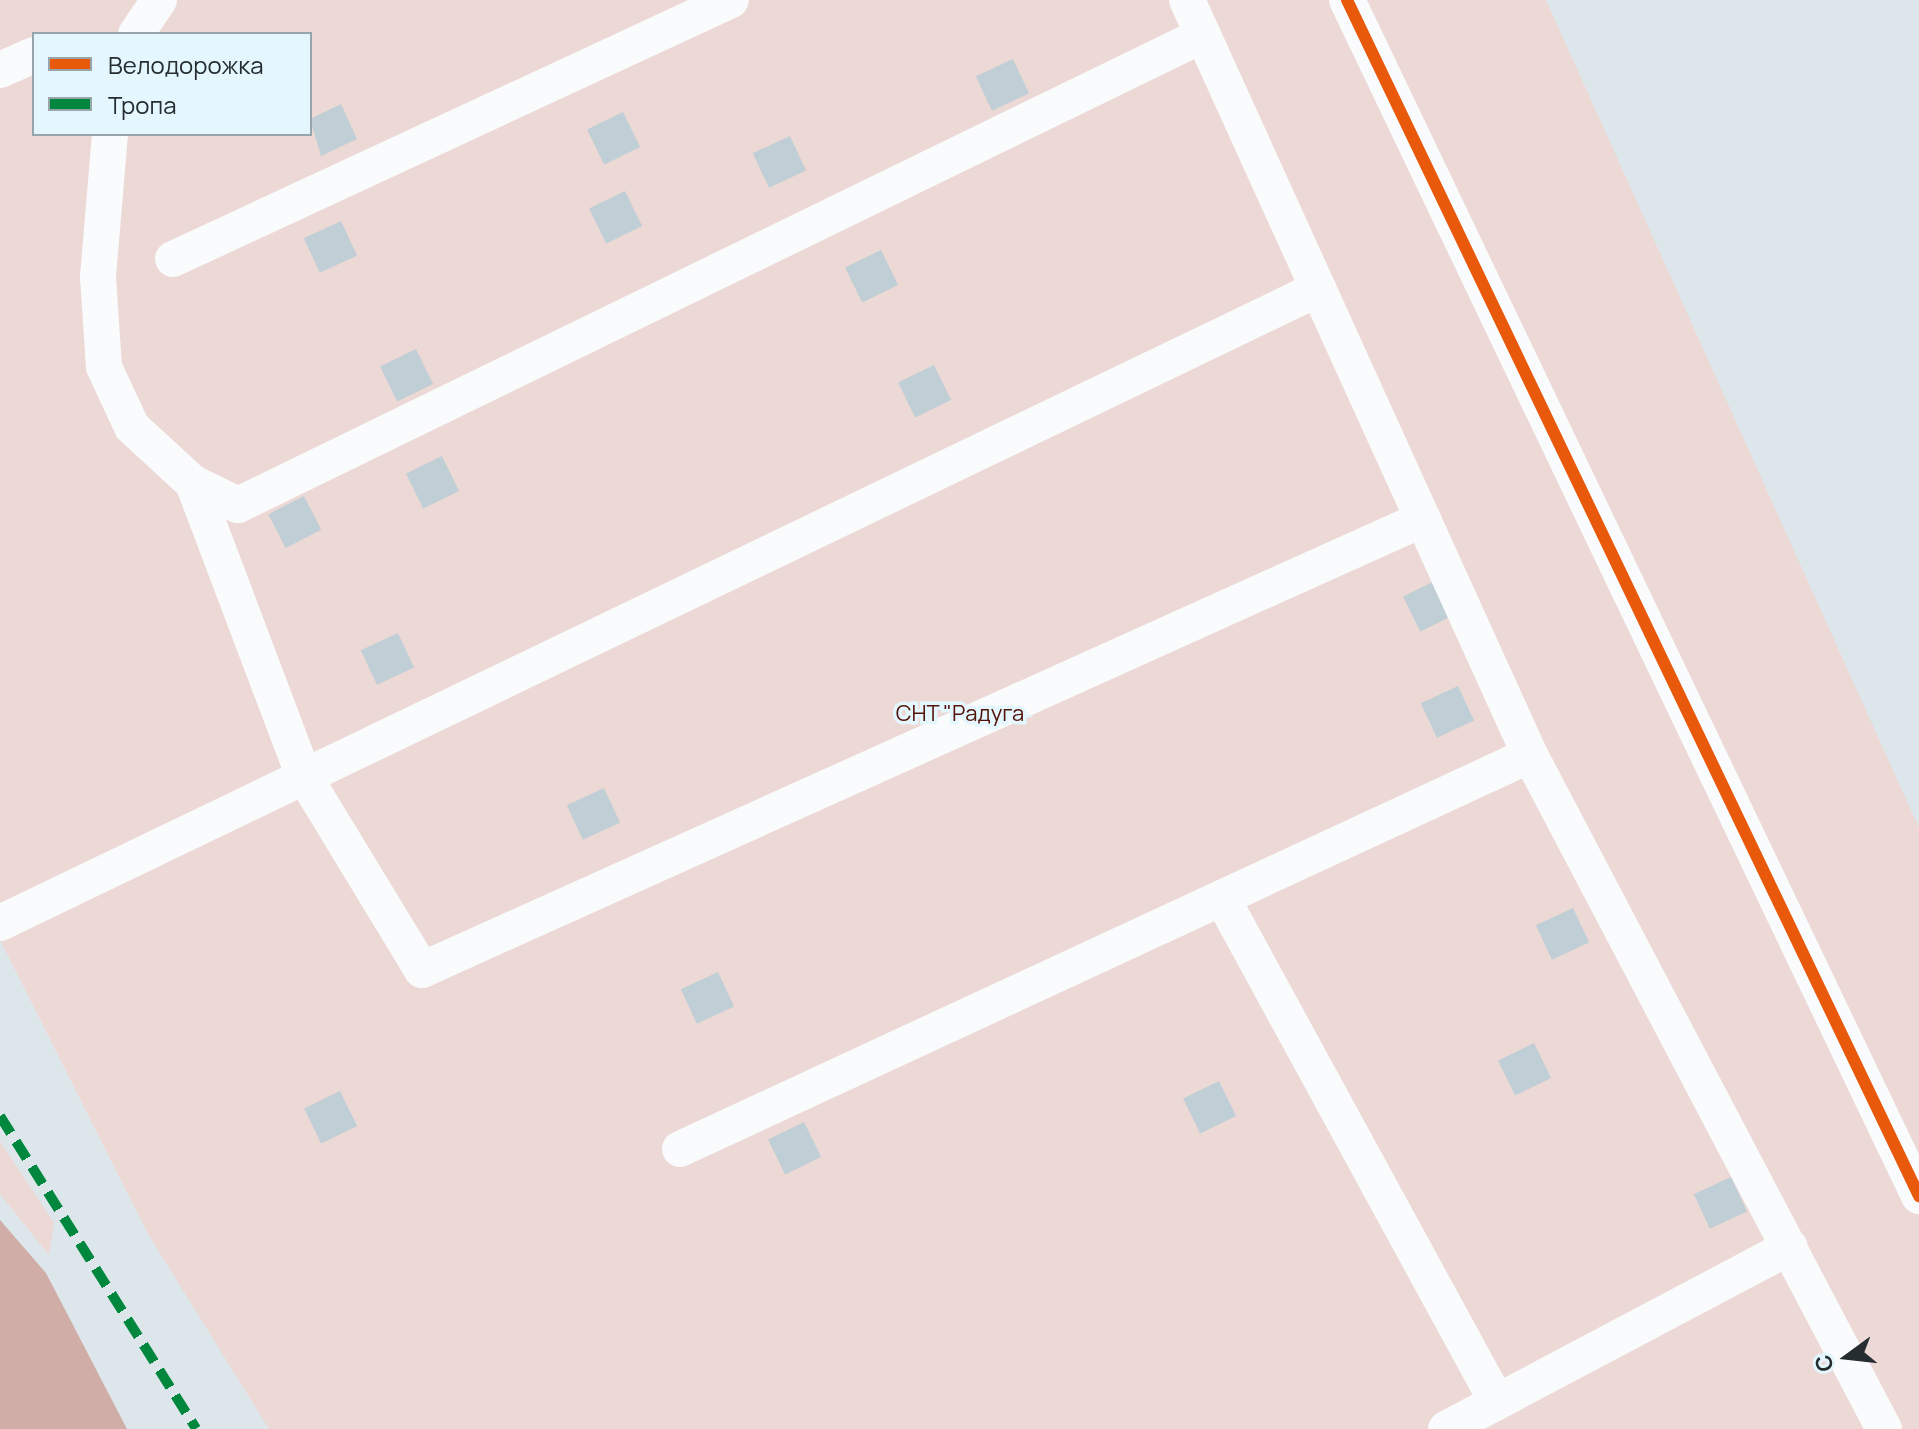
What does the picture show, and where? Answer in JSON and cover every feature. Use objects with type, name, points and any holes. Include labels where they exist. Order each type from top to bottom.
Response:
[{"type":"street","points":[[137,32],[159,0]]},
{"type":"street","points":[[173,259],[731,0]]},
{"type":"street","points":[[1187,0],[1530,755],[1884,1429]]},
{"type":"street","points":[[1347,0],[1919,1196]]},
{"type":"street","points":[[110,136],[98,277],[104,367],[132,427],[193,483],[238,505],[1203,35]]},
{"type":"street","points":[[0,70],[32,56]]},
{"type":"street","points":[[0,923],[1318,289]]},
{"type":"street","points":[[193,483],[304,776],[422,970],[1423,519]]},
{"type":"street","points":[[680,1149],[1530,755]]},
{"type":"street","points":[[1222,898],[1497,1402]]},
{"type":"street","points":[[1446,1429],[1790,1247]]},
{"type":"green space","name":"СНТ \"Радуга","points":[[0,0],[1546,0],[1919,828],[1919,1429],[269,1429],[148,1234],[0,940]]},
{"type":"green space","points":[[0,1141],[54,1223],[49,1255],[0,1194]]},
{"type":"shaded area","points":[[0,1220],[46,1273],[127,1429],[0,1429]]},
{"type":"building","points":[[1013,59],[1029,93],[992,111],[976,76]]},
{"type":"building","points":[[341,104],[357,139],[321,156],[312,118]]},
{"type":"building","points":[[623,112],[640,147],[604,165],[587,130]]},
{"type":"building","points":[[790,136],[806,170],[769,188],[753,153]]},
{"type":"building","points":[[625,191],[642,226],[606,244],[589,209]]},
{"type":"building","points":[[341,221],[357,255],[320,273],[304,238]]},
{"type":"building","points":[[881,250],[898,285],[862,303],[845,268]]},
{"type":"building","points":[[416,349],[433,384],[397,402],[380,367]]},
{"type":"building","points":[[934,365],[951,400],[915,418],[898,383]]},
{"type":"building","points":[[442,456],[459,491],[423,509],[406,474]]},
{"type":"building","points":[[304,496],[321,530],[286,548],[268,514]]},
{"type":"building","points":[[1439,579],[1456,614],[1420,632],[1403,597]]},
{"type":"building","points":[[398,633],[414,667],[377,685],[361,650]]},
{"type":"building","points":[[1458,686],[1474,720],[1437,738],[1421,703]]},
{"type":"building","points":[[604,788],[620,822],[583,840],[567,805]]},
{"type":"building","points":[[1573,908],[1589,942],[1552,960],[1536,925]]},
{"type":"building","points":[[718,972],[734,1006],[697,1024],[681,989]]},
{"type":"building","points":[[1534,1043],[1551,1078],[1515,1096],[1498,1061]]},
{"type":"building","points":[[1219,1081],[1236,1116],[1200,1134],[1183,1099]]},
{"type":"building","points":[[340,1091],[357,1126],[321,1144],[304,1109]]},
{"type":"building","points":[[804,1122],[821,1157],[785,1175],[768,1140]]},
{"type":"building","points":[[1731,1177],[1747,1211],[1710,1229],[1694,1194]]},
{"type":"marked path","points":[[0,1116],[196,1429]]},
{"type":"cycle path","points":[[1347,0],[1919,1196]]}]
